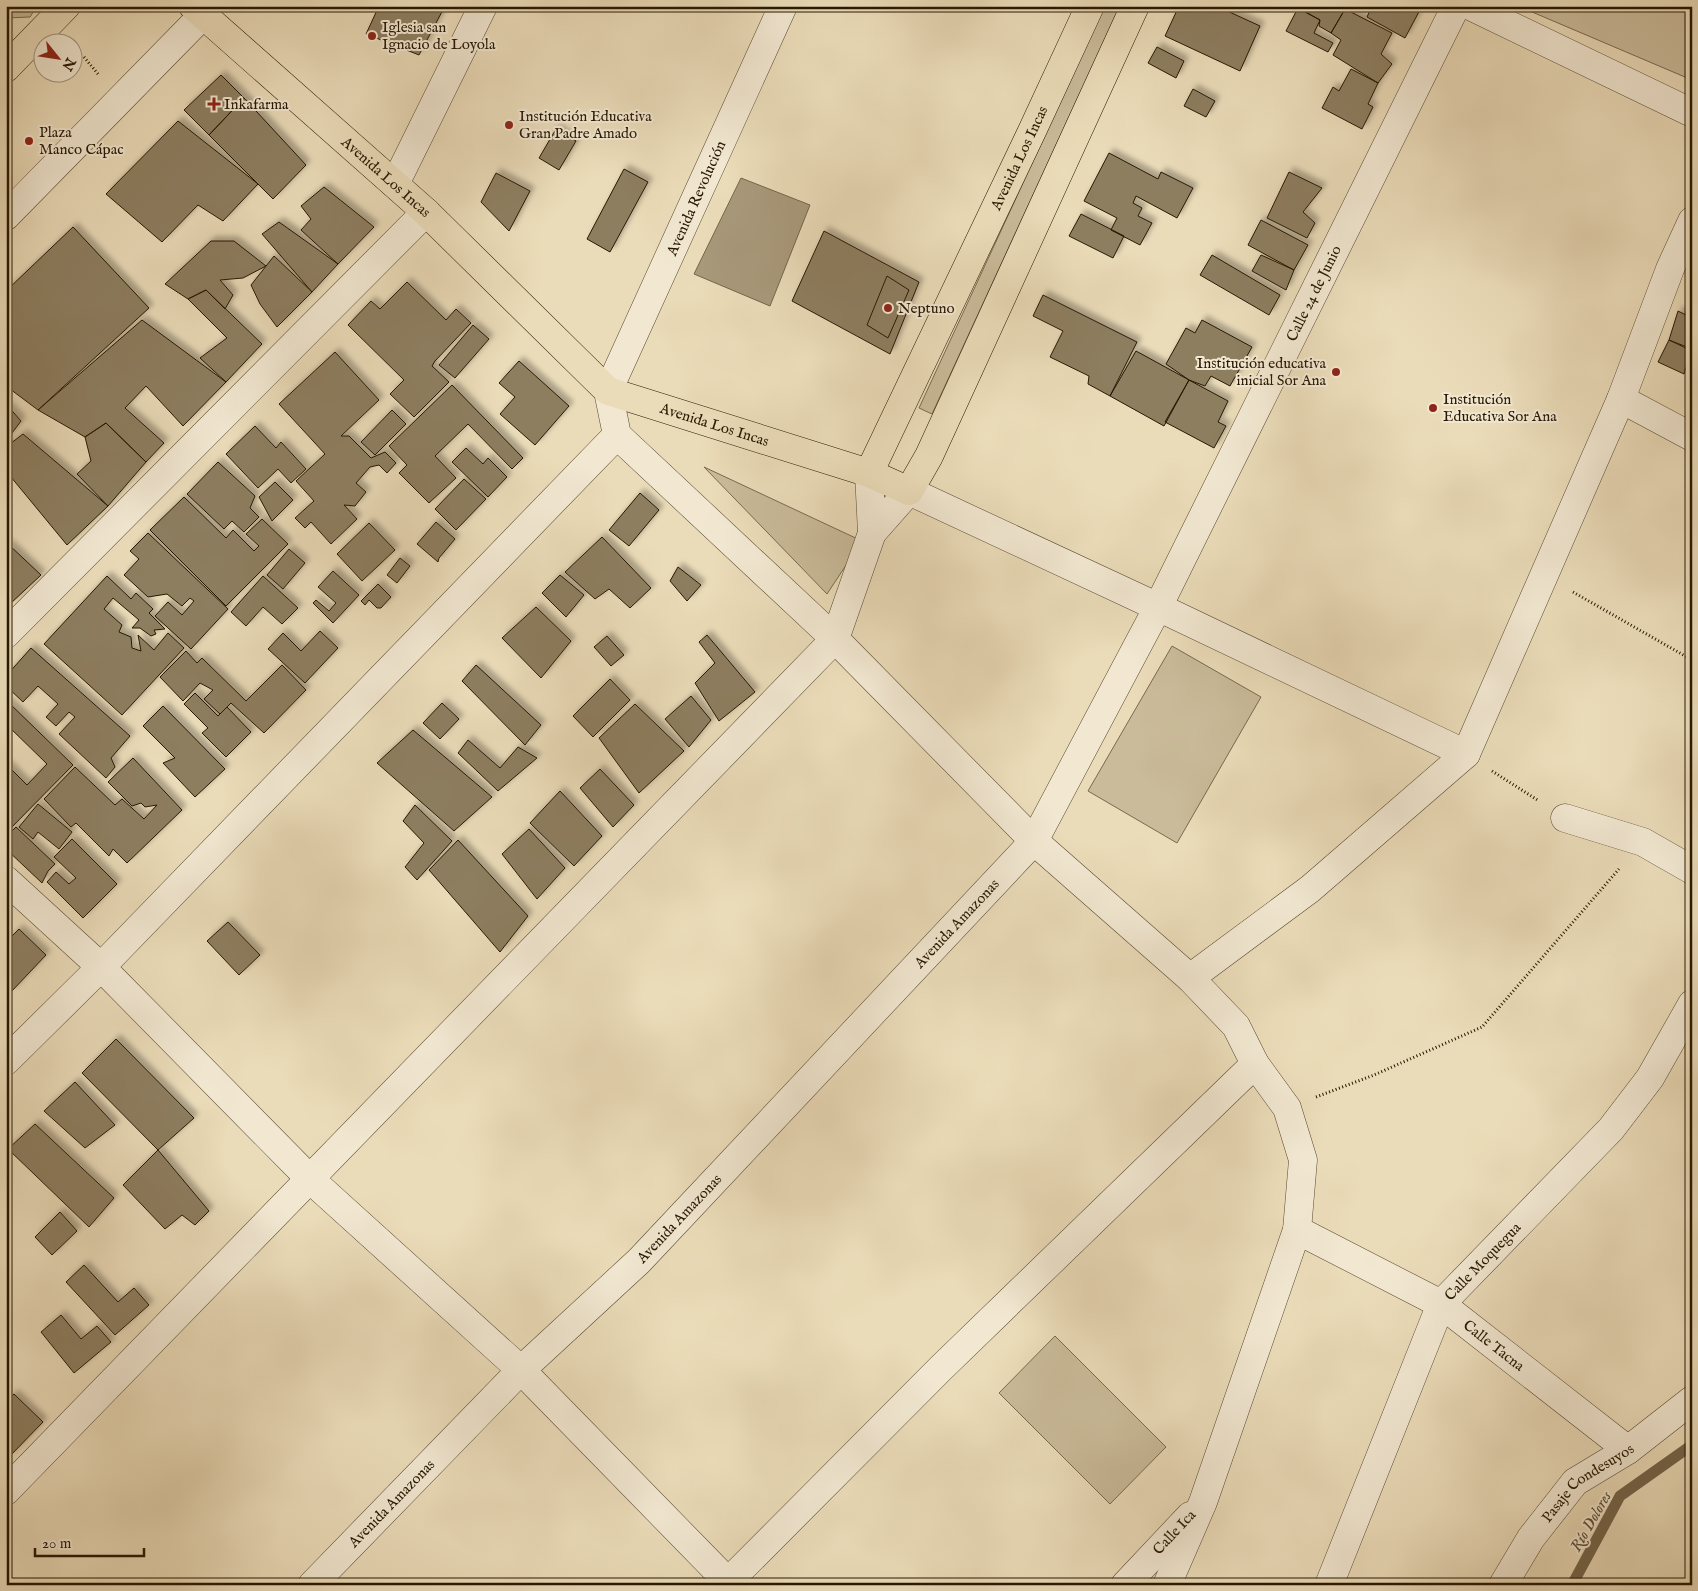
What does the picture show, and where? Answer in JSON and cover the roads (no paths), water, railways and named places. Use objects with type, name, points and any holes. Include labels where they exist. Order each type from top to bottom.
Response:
[{"type":"main road","points":[[6,68],[66,6]]},
{"type":"main road","name":"Avenida Los Incas","points":[[202,9],[426,212],[608,390],[869,473],[1090,6]]},
{"type":"main road","points":[[869,473],[909,491],[929,456],[1135,6]]},
{"type":"street","points":[[395,184],[483,6]]},
{"type":"street","name":"Avenida Revolución","points":[[608,390],[783,6]]},
{"type":"street","name":"Calle 24 de Junio","points":[[1034,841],[1158,607],[1456,6]]},
{"type":"street","points":[[1470,6],[1692,113]]},
{"type":"street","points":[[6,216],[202,9]]},
{"type":"street","points":[[6,634],[426,212]]},
{"type":"street","points":[[1190,978],[1310,889],[1466,754],[1621,399],[1670,269],[1692,221]]},
{"type":"street","points":[[608,390],[618,435],[835,639],[1034,841],[1190,978],[1236,1026],[1255,1064],[1287,1108],[1304,1160],[1297,1230],[1203,1502],[1167,1585]]},
{"type":"street","points":[[1621,399],[1692,437]]},
{"type":"street","points":[[6,1061],[101,967],[618,435]]},
{"type":"street","points":[[6,1491],[835,639],[872,533],[869,473]]},
{"type":"street","points":[[872,533],[909,491],[1466,754]]},
{"type":"street","points":[[1565,818],[1643,842],[1692,870]]},
{"type":"street","name":"Avenida Amazonas","points":[[312,1585],[521,1370],[639,1261],[1034,841]]},
{"type":"street","points":[[6,880],[101,967],[310,1179],[521,1370],[728,1584],[941,1368],[1255,1064]]},
{"type":"street","name":"Calle Moquegua","points":[[1329,1585],[1441,1304],[1611,1129],[1650,1078],[1692,1004]]},
{"type":"street","name":"Calle Tacna","points":[[1297,1230],[1441,1304],[1628,1450]]},
{"type":"street","name":"Pasaje Condesuyos","points":[[1503,1585],[1531,1538],[1575,1482],[1628,1450],[1692,1400]]},
{"type":"street","name":"Calle Ica","points":[[1125,1585],[1203,1502]]},
{"type":"waterway","name":"Río Dolores","points":[[1572,1585],[1620,1496],[1692,1445]]},
{"type":"place","name":"Iglesia san Ignacio de Loyola","points":[[372,36]]},
{"type":"place","name":"Inkafarma","points":[[214,104]]},
{"type":"place","name":"Institución Educativa Gran Padre Amado","points":[[509,125]]},
{"type":"place","name":"Plaza Manco Cápac","points":[[29,141]]},
{"type":"place","name":"Neptuno","points":[[888,308]]},
{"type":"place","name":"Institución educativa inicial Sor Ana","points":[[1336,372]]},
{"type":"place","name":"Institución Educativa Sor Ana","points":[[1433,408]]}]
